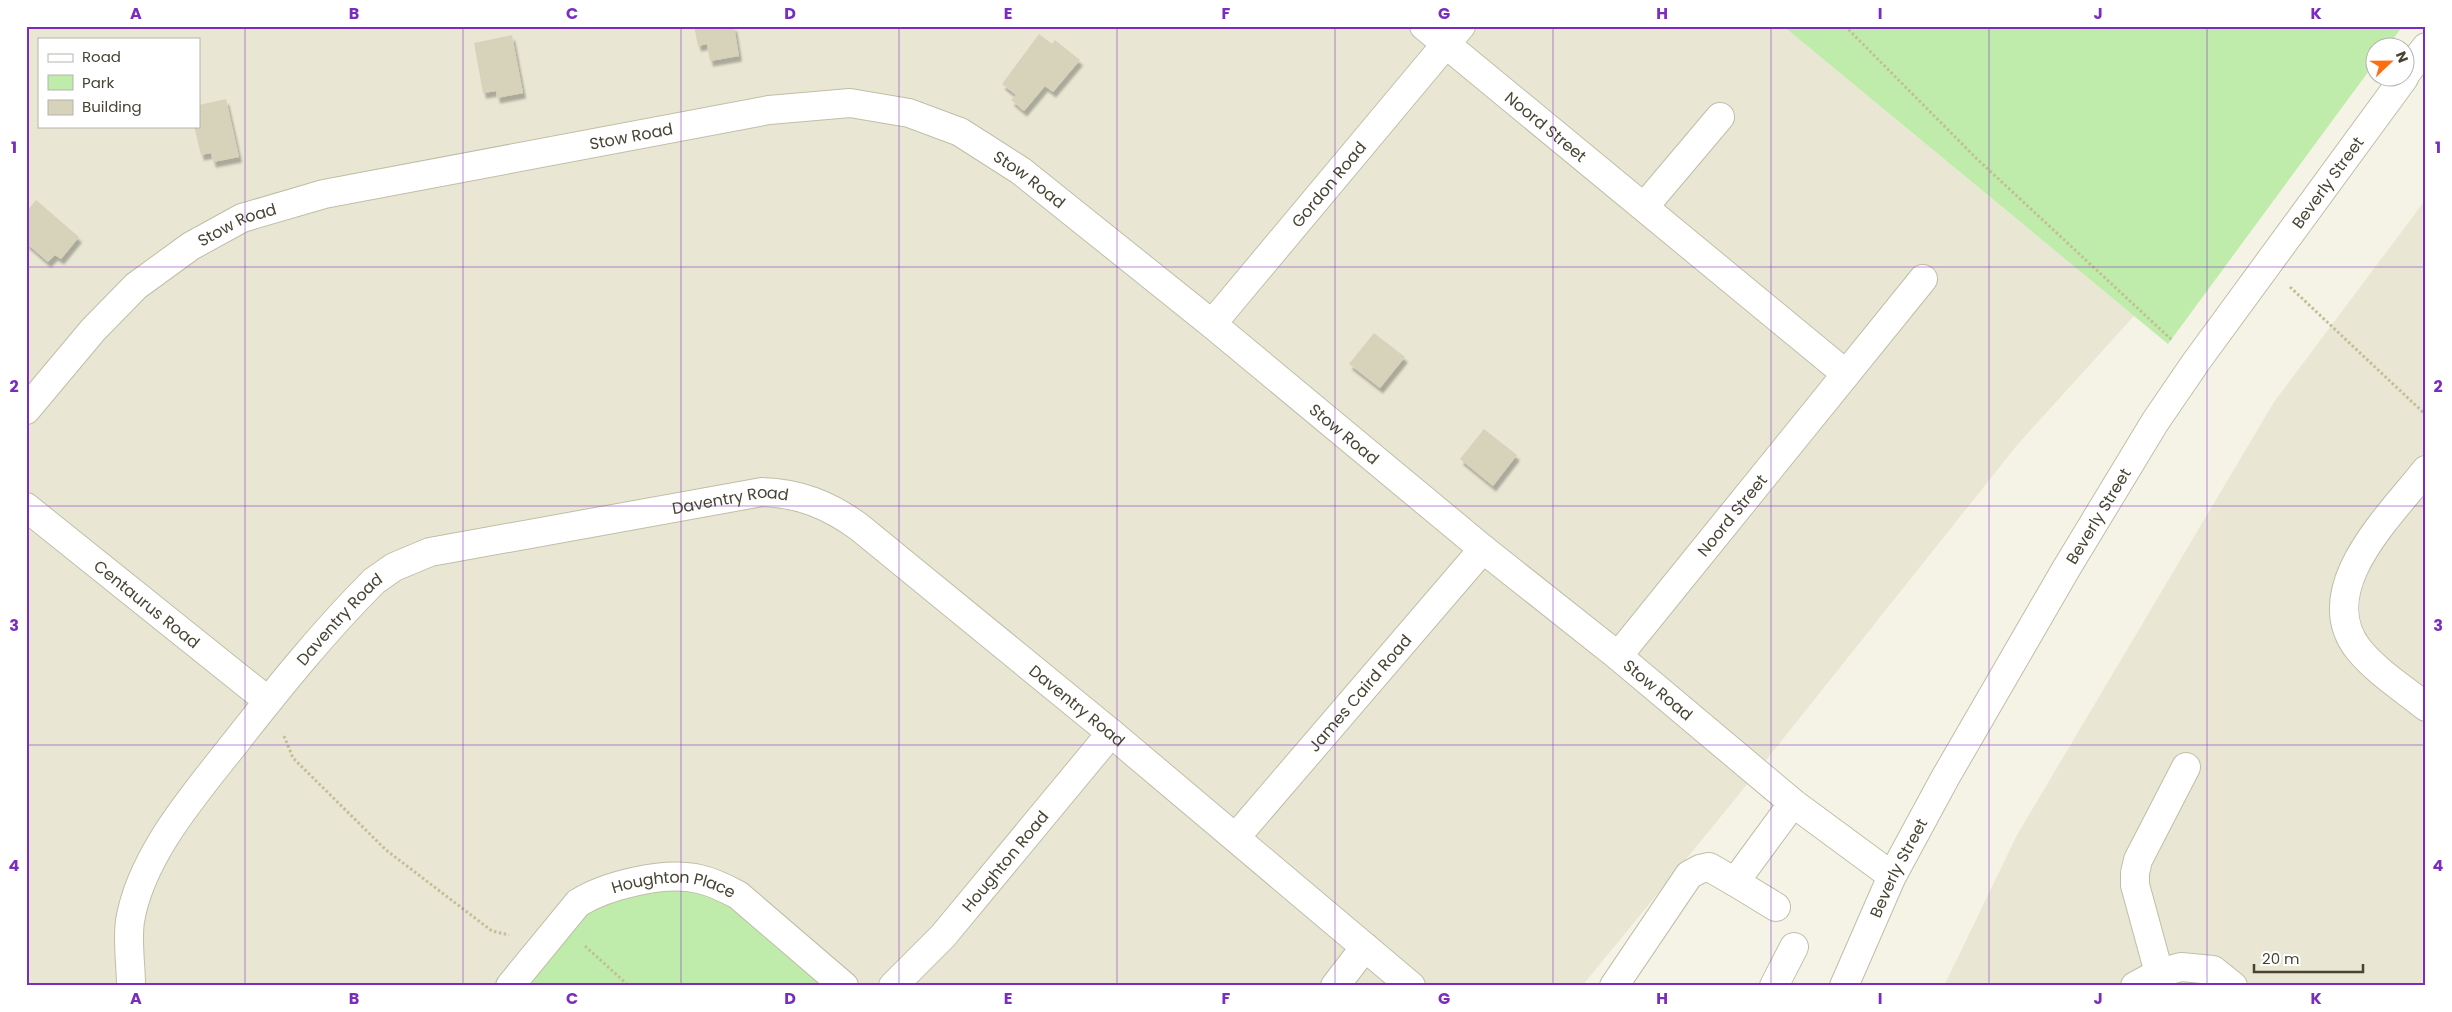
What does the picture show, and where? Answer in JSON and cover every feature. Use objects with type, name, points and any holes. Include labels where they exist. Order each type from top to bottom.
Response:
[{"type":"street","name":"Noord Street","points":[[1424,26],[1453,35],[1644,207],[1846,374]]},
{"type":"street","name":"Gordon Road","points":[[1212,324],[1453,35]]},
{"type":"street","name":"Beverly Street","points":[[2414,63],[2426,47]]},
{"type":"street","name":"Beverly Street","points":[[1844,986],[1892,876],[1945,778],[2066,569],[2155,422],[2196,362],[2396,88]]},
{"type":"street","name":"Stow Road","points":[[26,410],[93,330],[136,286],[191,246],[242,218],[324,194],[769,110],[850,103],[908,113],[960,132],[1021,171],[1212,324],[1483,549],[1618,656],[1793,803],[1892,876]]},
{"type":"street","points":[[1644,207],[1720,117]]},
{"type":"street","name":"Noord Street","points":[[1618,656],[1923,280]]},
{"type":"street","points":[[2426,470],[2364,549],[2346,583],[2343,603],[2347,630],[2359,650],[2426,707]]},
{"type":"street","name":"Daventry Road","points":[[131,986],[130,922],[141,886],[156,852],[185,808],[268,701],[358,598],[387,572],[411,558],[430,552],[732,496],[768,492],[802,497],[822,504],[841,514],[1111,733],[1411,986]]},
{"type":"street","name":"Centaurus Road","points":[[26,507],[268,701]]},
{"type":"street","name":"James Caird Road","points":[[1236,837],[1483,549]]},
{"type":"street","name":"Houghton Road","points":[[893,986],[943,936],[1111,733]]},
{"type":"street","points":[[2159,973],[2135,885],[2135,873],[2138,860],[2186,766]]},
{"type":"street","points":[[1734,882],[1793,803]]},
{"type":"street","points":[[1614,986],[1689,875],[1700,869],[1709,867],[1776,907]]},
{"type":"street","name":"Houghton Place","points":[[510,986],[542,944],[578,903],[592,895],[655,879],[677,876],[698,878],[719,885],[738,895],[844,986]]},
{"type":"street","points":[[1774,986],[1794,946]]},
{"type":"street","points":[[1335,986],[1365,947]]},
{"type":"street","points":[[2134,986],[2159,973],[2181,967],[2213,970],[2233,986]]},
{"type":"path","points":[[1845,26],[1976,158],[2196,362]]},
{"type":"path","points":[[2267,267],[2426,415]]},
{"type":"path","points":[[268,701],[294,758],[386,850],[492,931],[542,944]]},
{"type":"path","points":[[580,941],[629,986]]},
{"type":"shaded area","points":[[26,26],[1783,26],[2134,316],[2018,444],[1732,803],[1582,986],[26,986]]},
{"type":"shaded area","points":[[2426,199],[2426,986],[1944,986],[2017,835],[2274,402]]},
{"type":"green space","points":[[1783,26],[2403,26],[2394,38],[2364,38],[2364,78],[2168,344]]},
{"type":"green space","points":[[681,888],[708,893],[732,907],[825,986],[527,986],[587,911],[618,899]]},
{"type":"building","points":[[694,26],[734,26],[739,56],[710,61],[707,44],[698,46]]},
{"type":"building","points":[[1039,34],[1052,44],[1055,40],[1080,60],[1053,92],[1045,86],[1024,111],[1011,100],[1016,95],[1002,84]]},
{"type":"building","points":[[512,35],[523,93],[497,98],[496,91],[483,93],[474,43]]},
{"type":"building","points":[[226,99],[239,157],[213,162],[211,153],[201,155],[194,128],[200,128],[200,105]]},
{"type":"building","points":[[36,200],[79,237],[61,259],[55,255],[48,262],[26,243],[26,212]]},
{"type":"building","points":[[1374,333],[1405,357],[1380,388],[1349,364]]},
{"type":"building","points":[[1484,429],[1517,455],[1493,486],[1460,459]]}]
